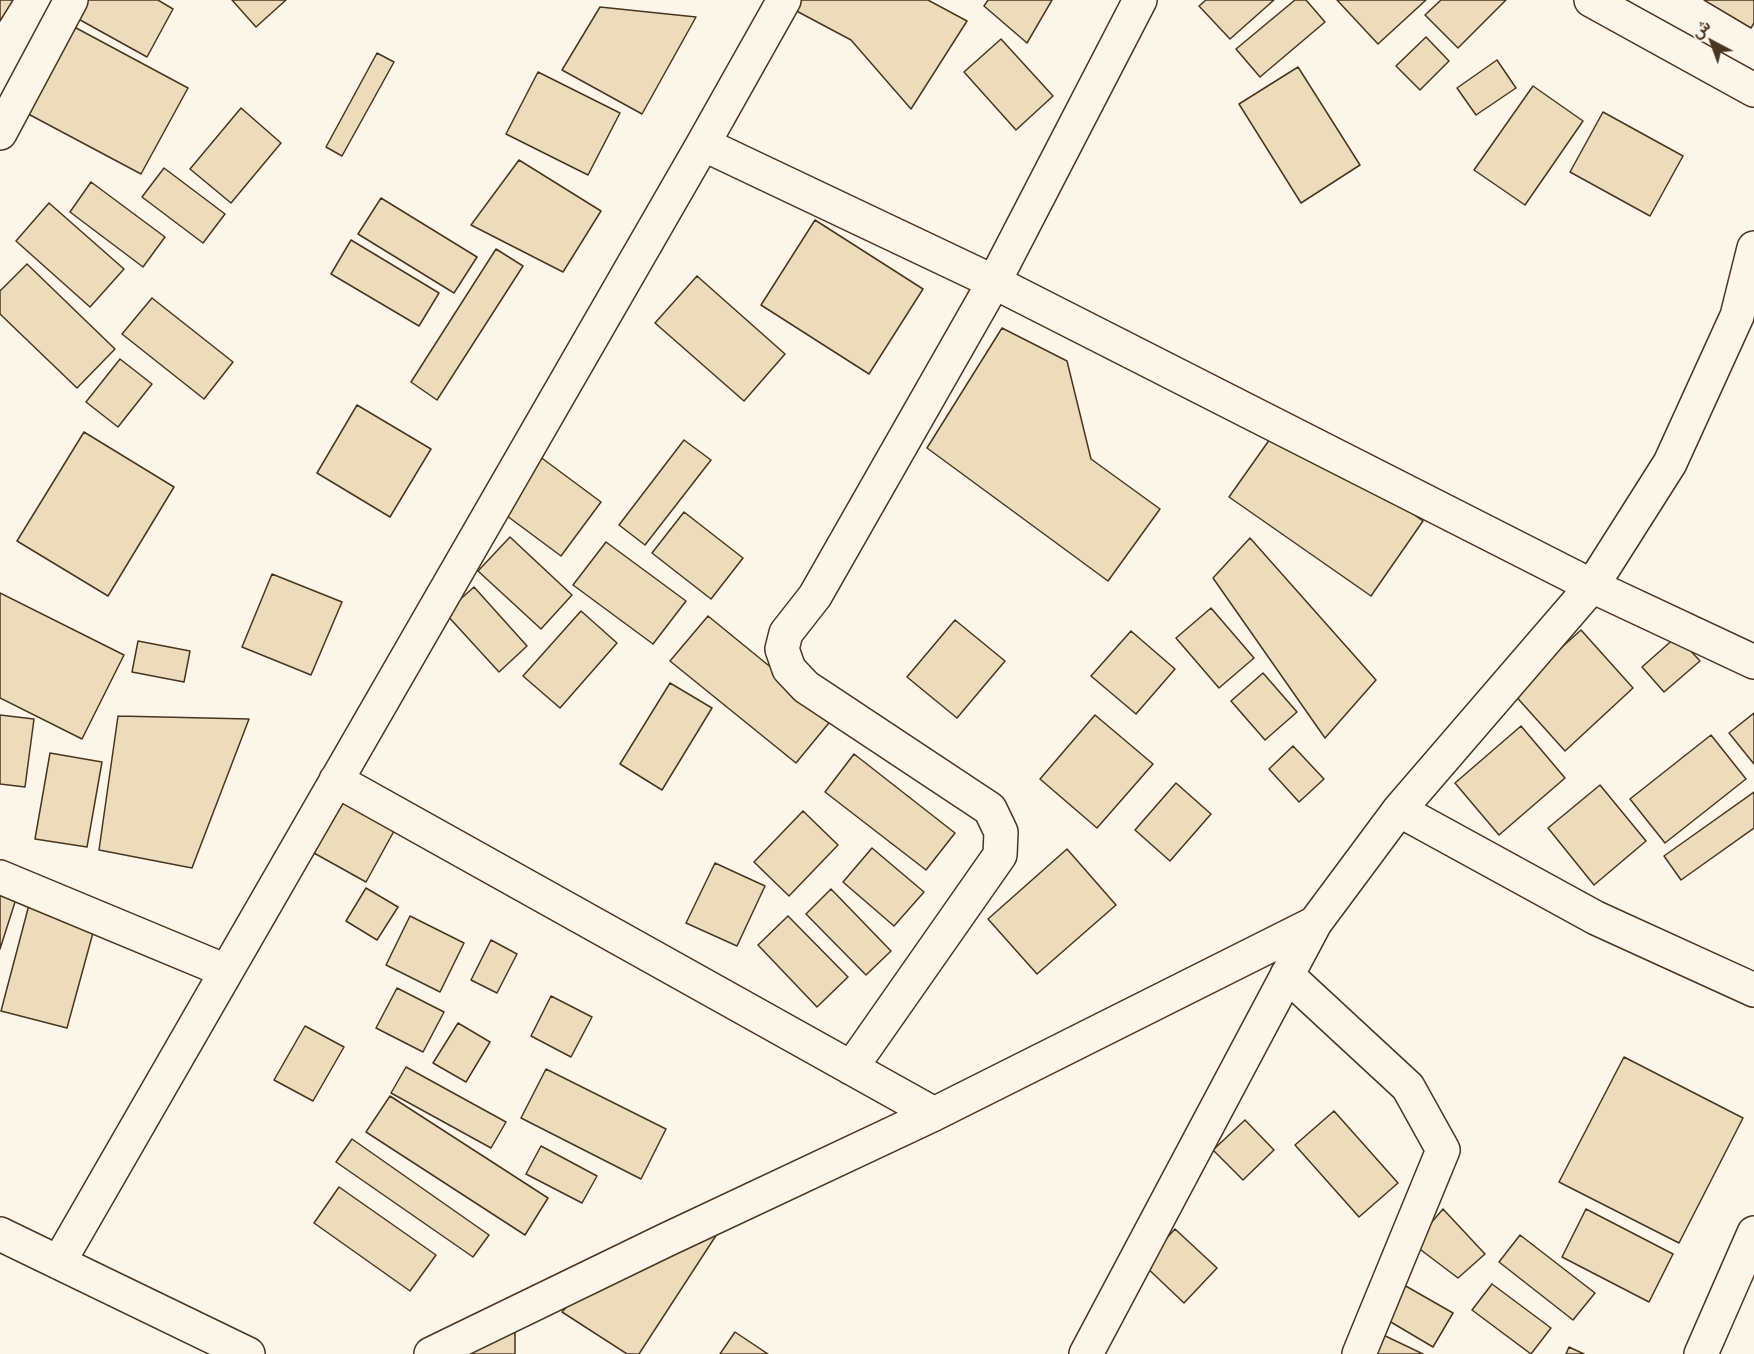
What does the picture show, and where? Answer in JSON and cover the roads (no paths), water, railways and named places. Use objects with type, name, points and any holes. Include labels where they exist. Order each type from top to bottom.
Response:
[{"type":"street","points":[[0,133],[71,0]]},
{"type":"street","points":[[59,1262],[784,0]]},
{"type":"street","points":[[851,1068],[1000,855],[1001,832],[990,809],[806,687],[789,669],[782,649],[786,633],[815,596],[994,282],[1140,0]]},
{"type":"street","points":[[1591,0],[1754,90]]},
{"type":"street","points":[[703,144],[994,282],[1592,586],[1754,662]]},
{"type":"street","points":[[1086,1354],[1315,923],[1399,810],[1592,586],[1670,464],[1737,316],[1754,248]]},
{"type":"street","points":[[336,780],[934,1114]]},
{"type":"street","points":[[1399,810],[1596,918],[1754,990]]},
{"type":"street","points":[[0,877],[226,971]]},
{"type":"street","points":[[431,1354],[934,1114],[1315,923]]},
{"type":"street","points":[[1287,975],[1408,1087],[1443,1150],[1359,1354]]},
{"type":"street","points":[[1701,1354],[1754,1233]]},
{"type":"street","points":[[0,1234],[248,1354]]}]
